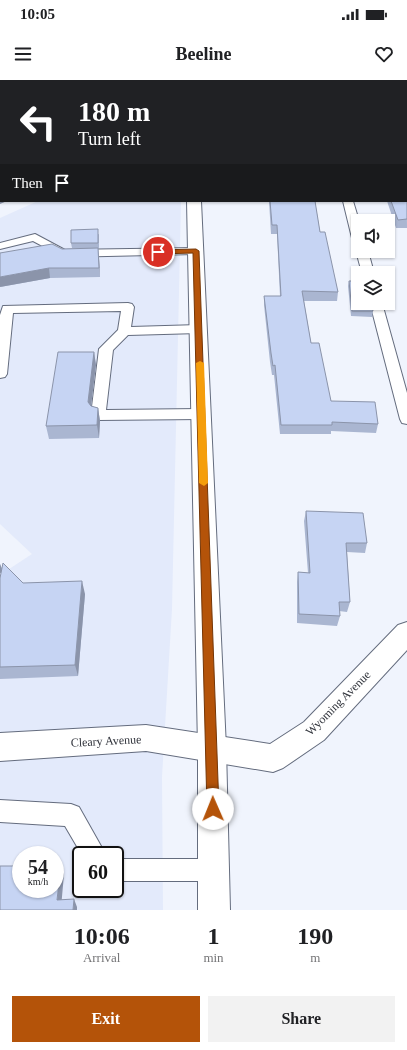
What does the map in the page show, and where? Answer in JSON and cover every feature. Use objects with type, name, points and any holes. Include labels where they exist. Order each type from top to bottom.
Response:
[{"type":"main road","points":[[194,202],[212,748],[214,910]]},
{"type":"main road","name":"Wyoming Avenue","points":[[212,748],[273,758],[314,731],[407,632]]},
{"type":"main road","name":"Cleary Avenue","points":[[0,747],[146,738],[212,748]]},
{"type":"lane","points":[[348,202],[352,214]]},
{"type":"lane","points":[[0,246],[35,237],[63,254],[196,251]]},
{"type":"lane","points":[[0,374],[7,309],[128,307],[124,331],[106,349],[98,415],[201,414]]},
{"type":"lane","points":[[378,310],[407,419]]},
{"type":"lane","points":[[124,331],[199,329]]},
{"type":"lane","points":[[0,811],[71,815],[90,846]]},
{"type":"lane","points":[[124,870],[214,870]]},
{"type":"shaded area","points":[[36,202],[181,202],[172,609],[162,777],[163,910],[0,910],[0,575],[32,554],[0,524],[0,218]]},
{"type":"building","points":[[270,202],[315,202],[320,232],[325,232],[338,292],[302,291],[311,343],[319,343],[331,401],[375,402],[378,424],[332,422],[332,425],[281,425],[275,365],[273,366],[264,296],[281,296],[277,225],[272,225]]},
{"type":"building","points":[[391,202],[407,202],[407,219],[398,220]]},
{"type":"building","points":[[98,229],[98,243],[71,243],[71,230]]},
{"type":"building","points":[[52,244],[62,249],[98,248],[99,268],[49,268],[0,277],[0,253]]},
{"type":"building","points":[[349,281],[351,281],[351,301]]},
{"type":"building","points":[[352,310],[373,311],[352,311]]},
{"type":"building","points":[[58,352],[94,352],[88,402],[91,406],[98,408],[97,425],[46,426]]},
{"type":"building","points":[[306,511],[363,513],[367,543],[346,543],[350,602],[339,602],[340,616],[299,614],[298,572],[310,573]]},
{"type":"building","points":[[3,563],[23,583],[82,581],[75,665],[0,667],[0,578]]},
{"type":"building","points":[[0,866],[12,866],[12,898],[57,898],[57,900],[74,899],[73,910],[0,910]]},
{"type":"slow traffic","points":[[200,363],[204,483]]},
{"type":"route","points":[[158,252],[196,251],[213,809]]}]
